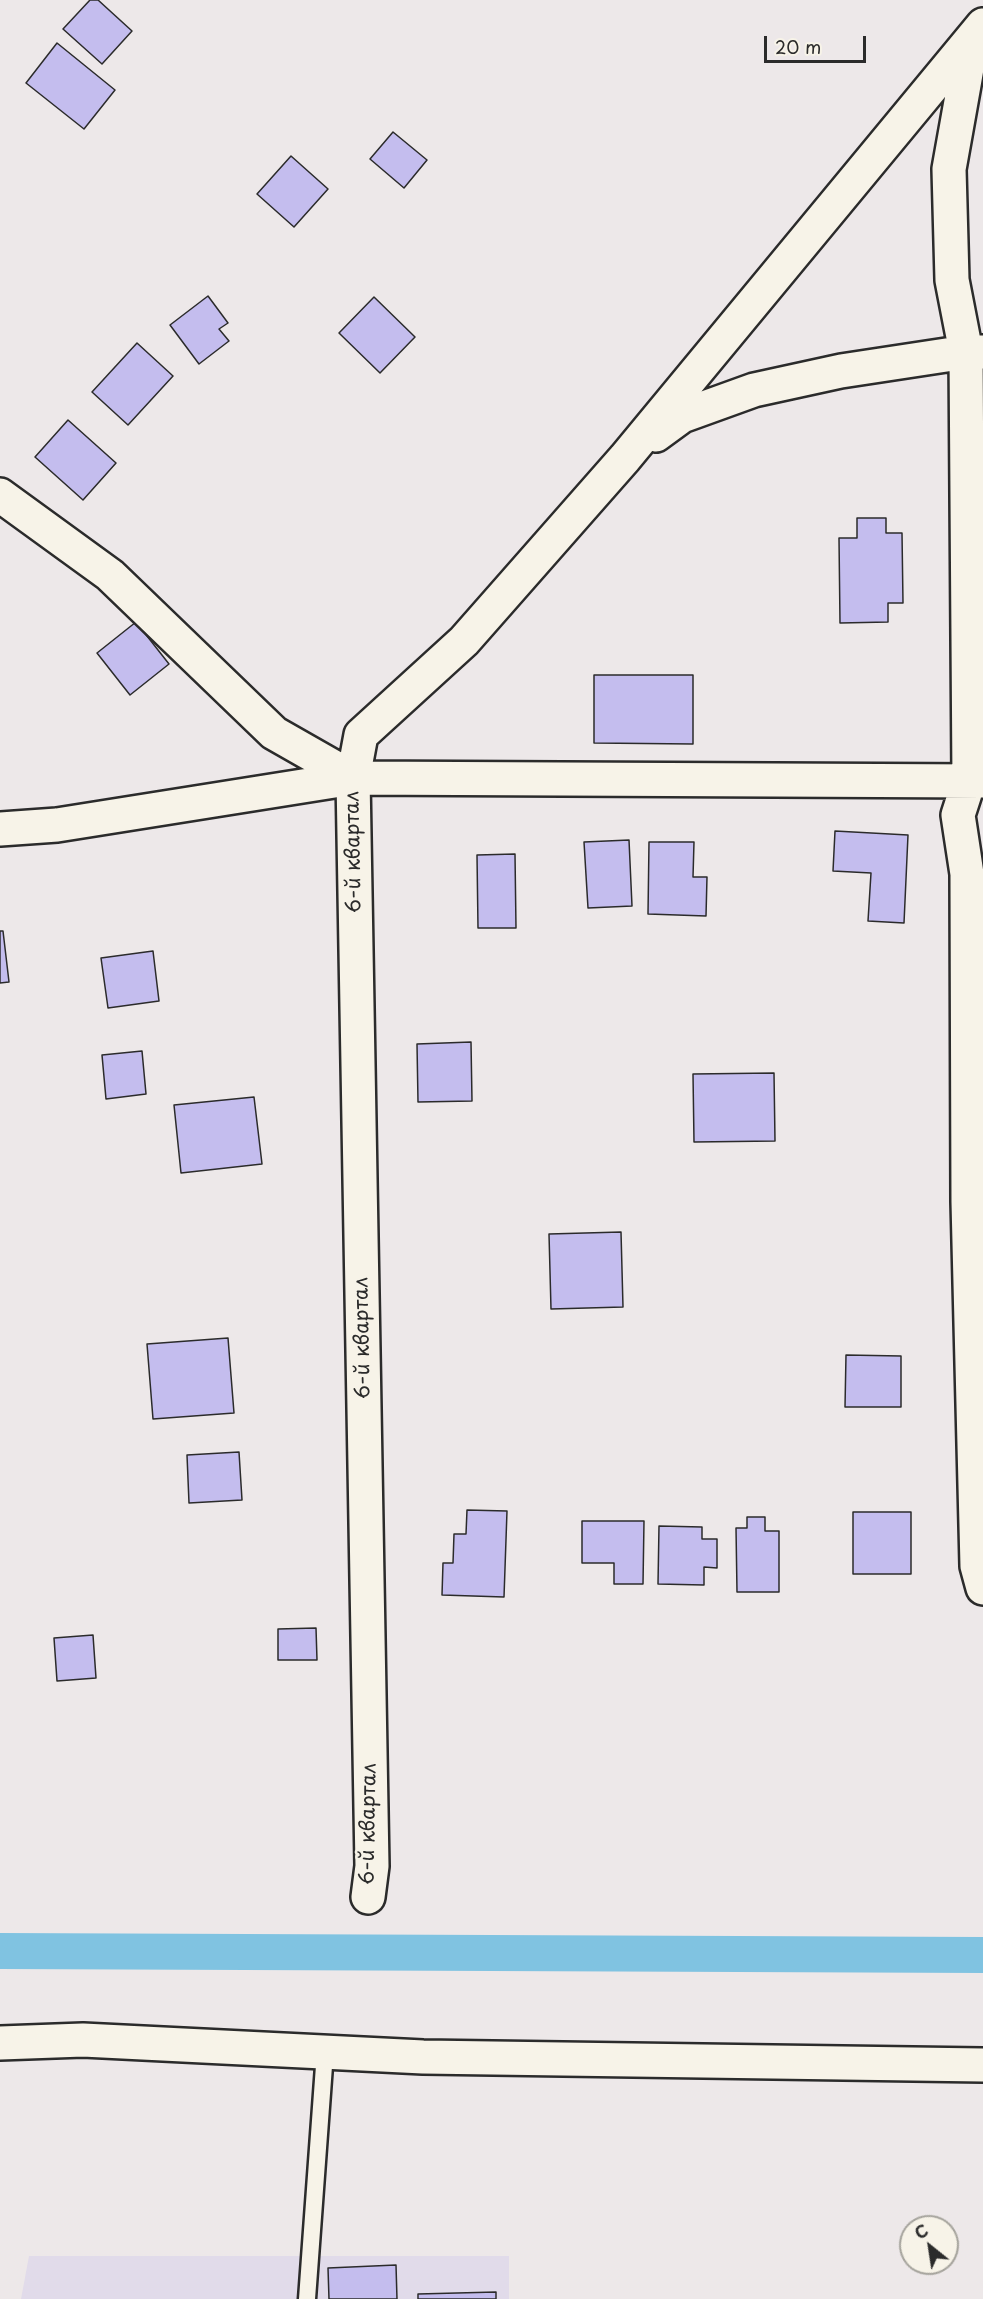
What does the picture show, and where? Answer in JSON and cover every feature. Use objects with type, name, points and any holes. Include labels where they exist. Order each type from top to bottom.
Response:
[{"type":"street","points":[[978,32],[949,170],[952,279],[974,352],[976,781],[958,815],[967,874],[968,1202],[977,1566],[983,1588]]},
{"type":"street","points":[[625,458],[978,32]]},
{"type":"street","points":[[625,458],[682,416],[754,390],[840,371],[974,352]]},
{"type":"street","name":"6-й квартал","points":[[368,1897],[372,1866],[353,778],[361,735],[464,640],[625,458]]},
{"type":"street","points":[[0,495],[110,574],[274,733],[353,778]]},
{"type":"street","points":[[0,829],[57,825],[353,778],[976,781]]},
{"type":"street","points":[[0,2043],[83,2040],[423,2057],[983,2065]]},
{"type":"lane","points":[[307,2299],[325,2052]]},
{"type":"shaded area","points":[[29,2256],[509,2256],[509,2299],[21,2299]]},
{"type":"building","points":[[90,0],[98,0],[132,31],[102,64],[63,29]]},
{"type":"building","points":[[57,43],[115,90],[84,129],[26,83]]},
{"type":"building","points":[[393,132],[427,160],[404,188],[370,159]]},
{"type":"building","points":[[291,156],[328,189],[294,227],[257,194]]},
{"type":"building","points":[[208,296],[228,323],[219,329],[229,341],[199,364],[170,325]]},
{"type":"building","points":[[374,297],[415,337],[380,373],[339,333]]},
{"type":"building","points":[[137,343],[173,376],[128,425],[92,392]]},
{"type":"building","points":[[68,420],[116,463],[83,500],[35,457]]},
{"type":"building","points":[[857,518],[886,518],[886,533],[902,533],[903,603],[888,603],[888,622],[840,623],[839,538],[857,538]]},
{"type":"building","points":[[136,622],[169,664],[130,695],[97,653]]},
{"type":"building","points":[[594,675],[693,675],[693,744],[594,743]]},
{"type":"building","points":[[835,831],[908,835],[904,923],[868,921],[871,873],[833,871]]},
{"type":"building","points":[[629,840],[632,906],[588,908],[584,842]]},
{"type":"building","points":[[649,842],[694,842],[693,877],[707,877],[706,916],[648,914]]},
{"type":"building","points":[[515,854],[516,928],[478,928],[477,855]]},
{"type":"building","points":[[0,931],[3,931],[9,982],[0,983]]},
{"type":"building","points":[[153,951],[159,1001],[108,1008],[101,958]]},
{"type":"building","points":[[471,1042],[472,1101],[418,1102],[417,1044]]},
{"type":"building","points":[[142,1051],[146,1094],[106,1099],[102,1055]]},
{"type":"building","points":[[774,1073],[775,1141],[694,1142],[693,1074]]},
{"type":"building","points":[[254,1097],[262,1164],[181,1173],[174,1105]]},
{"type":"building","points":[[621,1232],[623,1307],[551,1309],[549,1234]]},
{"type":"building","points":[[228,1338],[234,1413],[153,1419],[147,1344]]},
{"type":"building","points":[[846,1355],[901,1356],[901,1407],[845,1407]]},
{"type":"building","points":[[239,1452],[242,1500],[189,1503],[187,1455]]},
{"type":"building","points":[[467,1510],[507,1511],[504,1597],[442,1595],[443,1563],[453,1563],[454,1534],[466,1534]]},
{"type":"building","points":[[853,1512],[911,1512],[911,1574],[853,1574]]},
{"type":"building","points":[[747,1517],[765,1517],[765,1531],[779,1531],[779,1592],[737,1592],[736,1528],[747,1528]]},
{"type":"building","points":[[582,1521],[644,1521],[643,1584],[614,1584],[614,1563],[582,1563]]},
{"type":"building","points":[[659,1526],[702,1527],[702,1539],[717,1539],[717,1568],[704,1567],[704,1585],[658,1584]]},
{"type":"building","points":[[316,1628],[317,1660],[278,1660],[278,1629]]},
{"type":"building","points":[[93,1635],[96,1678],[57,1681],[54,1638]]},
{"type":"building","points":[[396,2265],[397,2299],[329,2299],[328,2268]]},
{"type":"building","points":[[496,2292],[496,2299],[418,2299],[418,2294]]},
{"type":"waterway","points":[[0,1951],[983,1955]]}]
